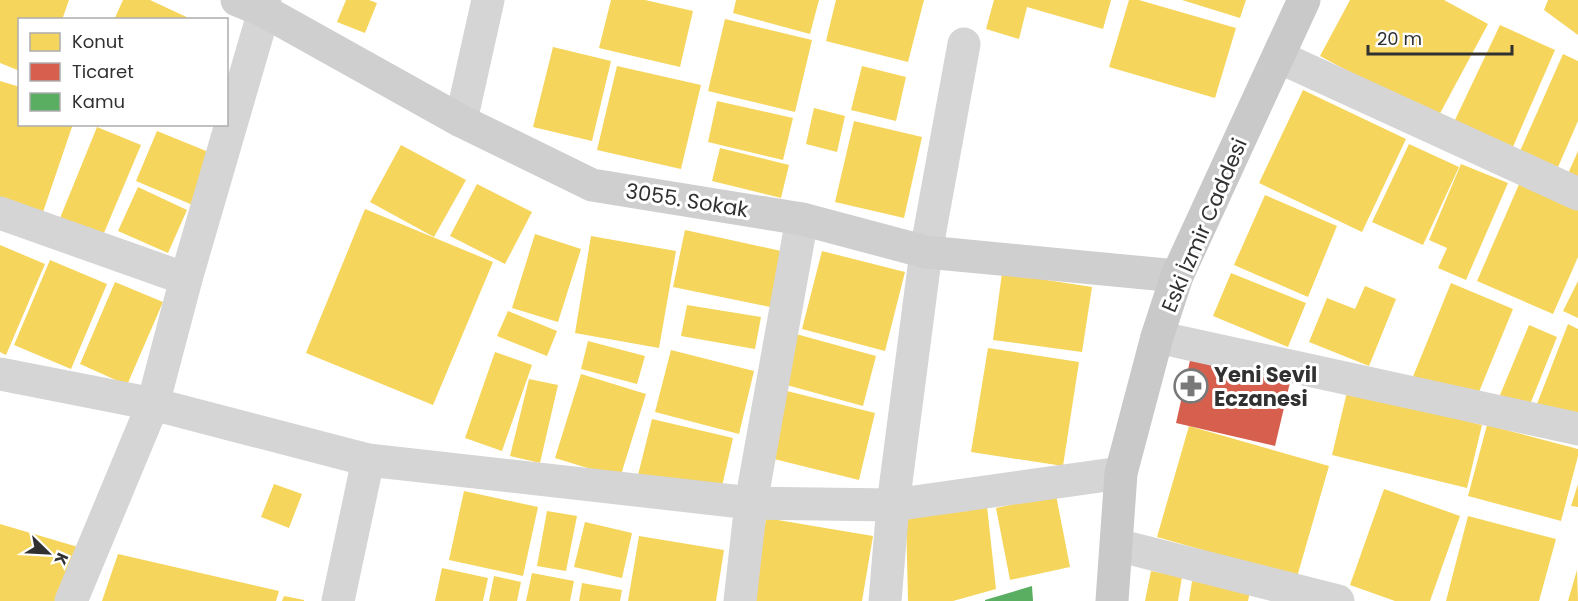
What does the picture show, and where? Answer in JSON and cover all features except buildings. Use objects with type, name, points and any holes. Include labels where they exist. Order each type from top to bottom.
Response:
[{"type":"main road","name":"Eski İzmir Caddesi","points":[[1113,601],[1121,473],[1157,337],[1177,276],[1304,0]]},
{"type":"main road","name":"3055. Sokak","points":[[256,4],[461,121],[592,185],[802,219],[926,252],[1177,276]]},
{"type":"street","points":[[461,121],[488,0]]},
{"type":"street","points":[[228,114],[256,4]]},
{"type":"street","points":[[885,601],[893,505],[926,252],[964,44]]},
{"type":"street","points":[[1279,57],[1578,194]]},
{"type":"street","points":[[71,601],[153,404],[225,126]]},
{"type":"street","points":[[0,213],[186,279]]},
{"type":"street","points":[[740,601],[751,503],[802,219]]},
{"type":"street","points":[[1157,337],[1578,429]]},
{"type":"street","points":[[0,375],[153,404],[368,460],[751,503],[893,505],[1121,473]]},
{"type":"street","points":[[338,601],[368,460]]},
{"type":"street","points":[[1117,545],[1338,601]]},
{"type":"place","name":"Yeni Sevil Eczanesi","points":[[1191,386]]}]
